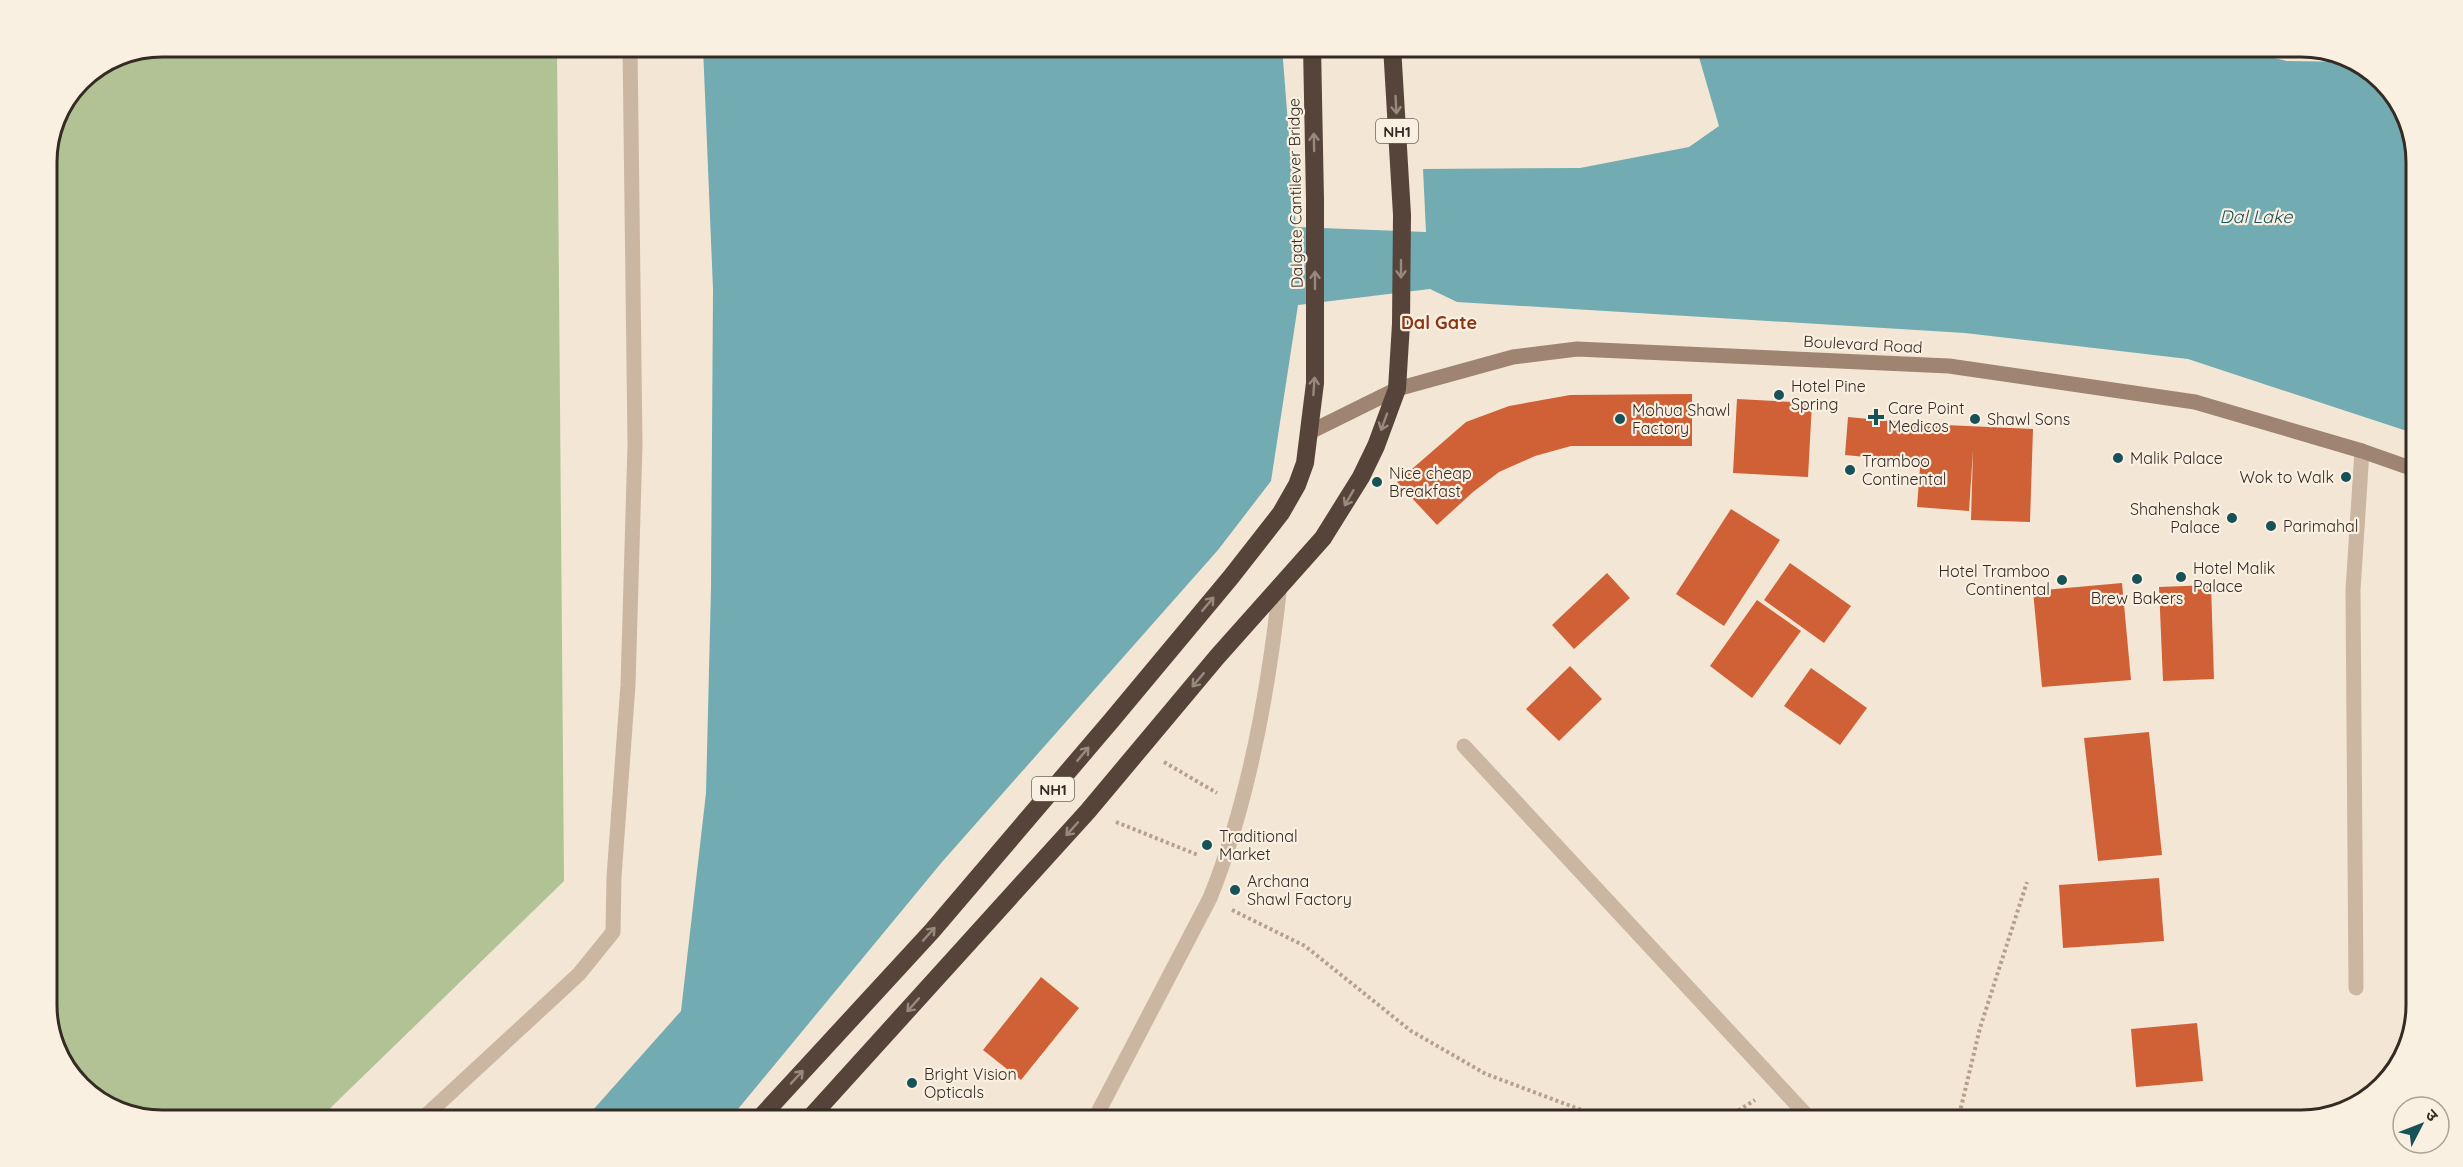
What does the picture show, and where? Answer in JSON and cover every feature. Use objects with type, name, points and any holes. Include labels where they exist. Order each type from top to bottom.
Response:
[{"type":"highway","name":"Dalgate Cantilever Bridge","points":[[1310,432],[1316,339],[1312,57]]},
{"type":"highway","name":"NH1","points":[[817,1110],[1088,811],[1280,584],[1323,538],[1345,505],[1376,446],[1397,389],[1401,324],[1402,215],[1393,57]]},
{"type":"highway","name":"NH1","points":[[767,1110],[932,931],[1231,577],[1281,513],[1298,485],[1305,463],[1310,432]]},
{"type":"main road","name":"Boulevard Road","points":[[1310,432],[1397,389],[1513,357],[1577,349],[1949,366],[2195,402],[2406,467]]},
{"type":"street","points":[[432,1110],[579,974],[613,932],[614,877],[628,685],[635,445],[630,57]]},
{"type":"street","points":[[2355,988],[2353,590],[2361,451]]},
{"type":"street","points":[[1099,1110],[1210,898],[1223,866],[1240,808],[1272,657],[1280,584]]},
{"type":"street","points":[[1464,746],[1802,1110]]},
{"type":"path","points":[[1141,748],[1240,808]]},
{"type":"path","points":[[1088,811],[1223,866]]},
{"type":"path","points":[[1960,1110],[1980,1028],[2027,882]]},
{"type":"path","points":[[1210,898],[1305,946],[1411,1031],[1486,1074],[1581,1110]]},
{"type":"path","points":[[1739,1110],[1779,1085]]},
{"type":"green space","points":[[155,57],[557,57],[564,881],[328,1110],[142,1108],[122,1102],[93,1084],[83,1074],[68,1051],[57,1012],[57,155],[65,122],[75,104],[93,83],[110,71],[122,65]]},
{"type":"water","name":"Dal Lake","points":[[703,57],[1283,57],[1296,227],[1426,232],[1423,169],[1580,168],[1689,147],[1719,126],[1699,57],[2270,57],[2287,61],[2330,62],[2353,71],[2380,93],[2395,116],[2404,142],[2406,155],[2406,431],[2188,359],[1965,333],[1457,302],[1430,289],[1298,305],[1271,481],[1218,550],[942,862],[737,1110],[593,1110],[681,1011],[706,793],[711,588],[713,289]]},
{"type":"building","points":[[1692,394],[1692,446],[1571,446],[1535,456],[1499,472],[1437,525],[1397,482],[1466,422],[1509,406],[1570,395]]},
{"type":"building","points":[[1737,399],[1812,403],[1808,477],[1733,473]]},
{"type":"building","points":[[1848,417],[1923,424],[2033,429],[2030,522],[1971,520],[1973,450],[1969,511],[1917,507],[1921,454],[1919,462],[1845,455]]},
{"type":"building","points":[[1731,509],[1780,540],[1724,626],[1676,594]]},
{"type":"building","points":[[1790,563],[1851,606],[1824,643],[1764,600]]},
{"type":"building","points":[[1607,573],[1630,598],[1574,649],[1552,625]]},
{"type":"building","points":[[2122,583],[2131,680],[2042,687],[2033,591]]},
{"type":"building","points":[[2211,585],[2214,679],[2163,681],[2159,587]]},
{"type":"building","points":[[1757,600],[1801,631],[1752,698],[1710,666]]},
{"type":"building","points":[[1570,666],[1602,699],[1559,741],[1526,709]]},
{"type":"building","points":[[1811,668],[1867,708],[1840,745],[1784,706]]},
{"type":"building","points":[[2149,732],[2162,855],[2098,861],[2084,738]]},
{"type":"building","points":[[2159,878],[2164,941],[2063,948],[2059,885]]},
{"type":"building","points":[[1041,977],[1079,1008],[1021,1080],[983,1050]]},
{"type":"building","points":[[2197,1023],[2203,1081],[2136,1087],[2131,1029]]},
{"type":"place","name":"Hotel Pine Spring","points":[[1779,395]]},
{"type":"place","name":"Care Point Medicos","points":[[1876,417]]},
{"type":"place","name":"Mohua Shawl Factory","points":[[1620,419]]},
{"type":"place","name":"Shawl Sons","points":[[1975,419]]},
{"type":"place","name":"Malik Palace","points":[[2118,458]]},
{"type":"place","name":"Tramboo Continental","points":[[1850,470]]},
{"type":"place","name":"Wok to Walk","points":[[2346,477]]},
{"type":"place","name":"Nice cheap Breakfast","points":[[1377,482]]},
{"type":"place","name":"Shahenshak Palace","points":[[2232,518]]},
{"type":"place","name":"Parimahal","points":[[2271,526]]},
{"type":"place","name":"Hotel Malik Palace","points":[[2181,577]]},
{"type":"place","name":"Brew Bakers","points":[[2137,579]]},
{"type":"place","name":"Hotel Tramboo Continental","points":[[2062,580]]},
{"type":"place","name":"Traditional Market","points":[[1207,845]]},
{"type":"place","name":"Archana Shawl Factory","points":[[1235,890]]},
{"type":"place","name":"Bright Vision Opticals","points":[[912,1083]]},
{"type":"district","name":"Dal Gate","points":[[1439,322]]}]
